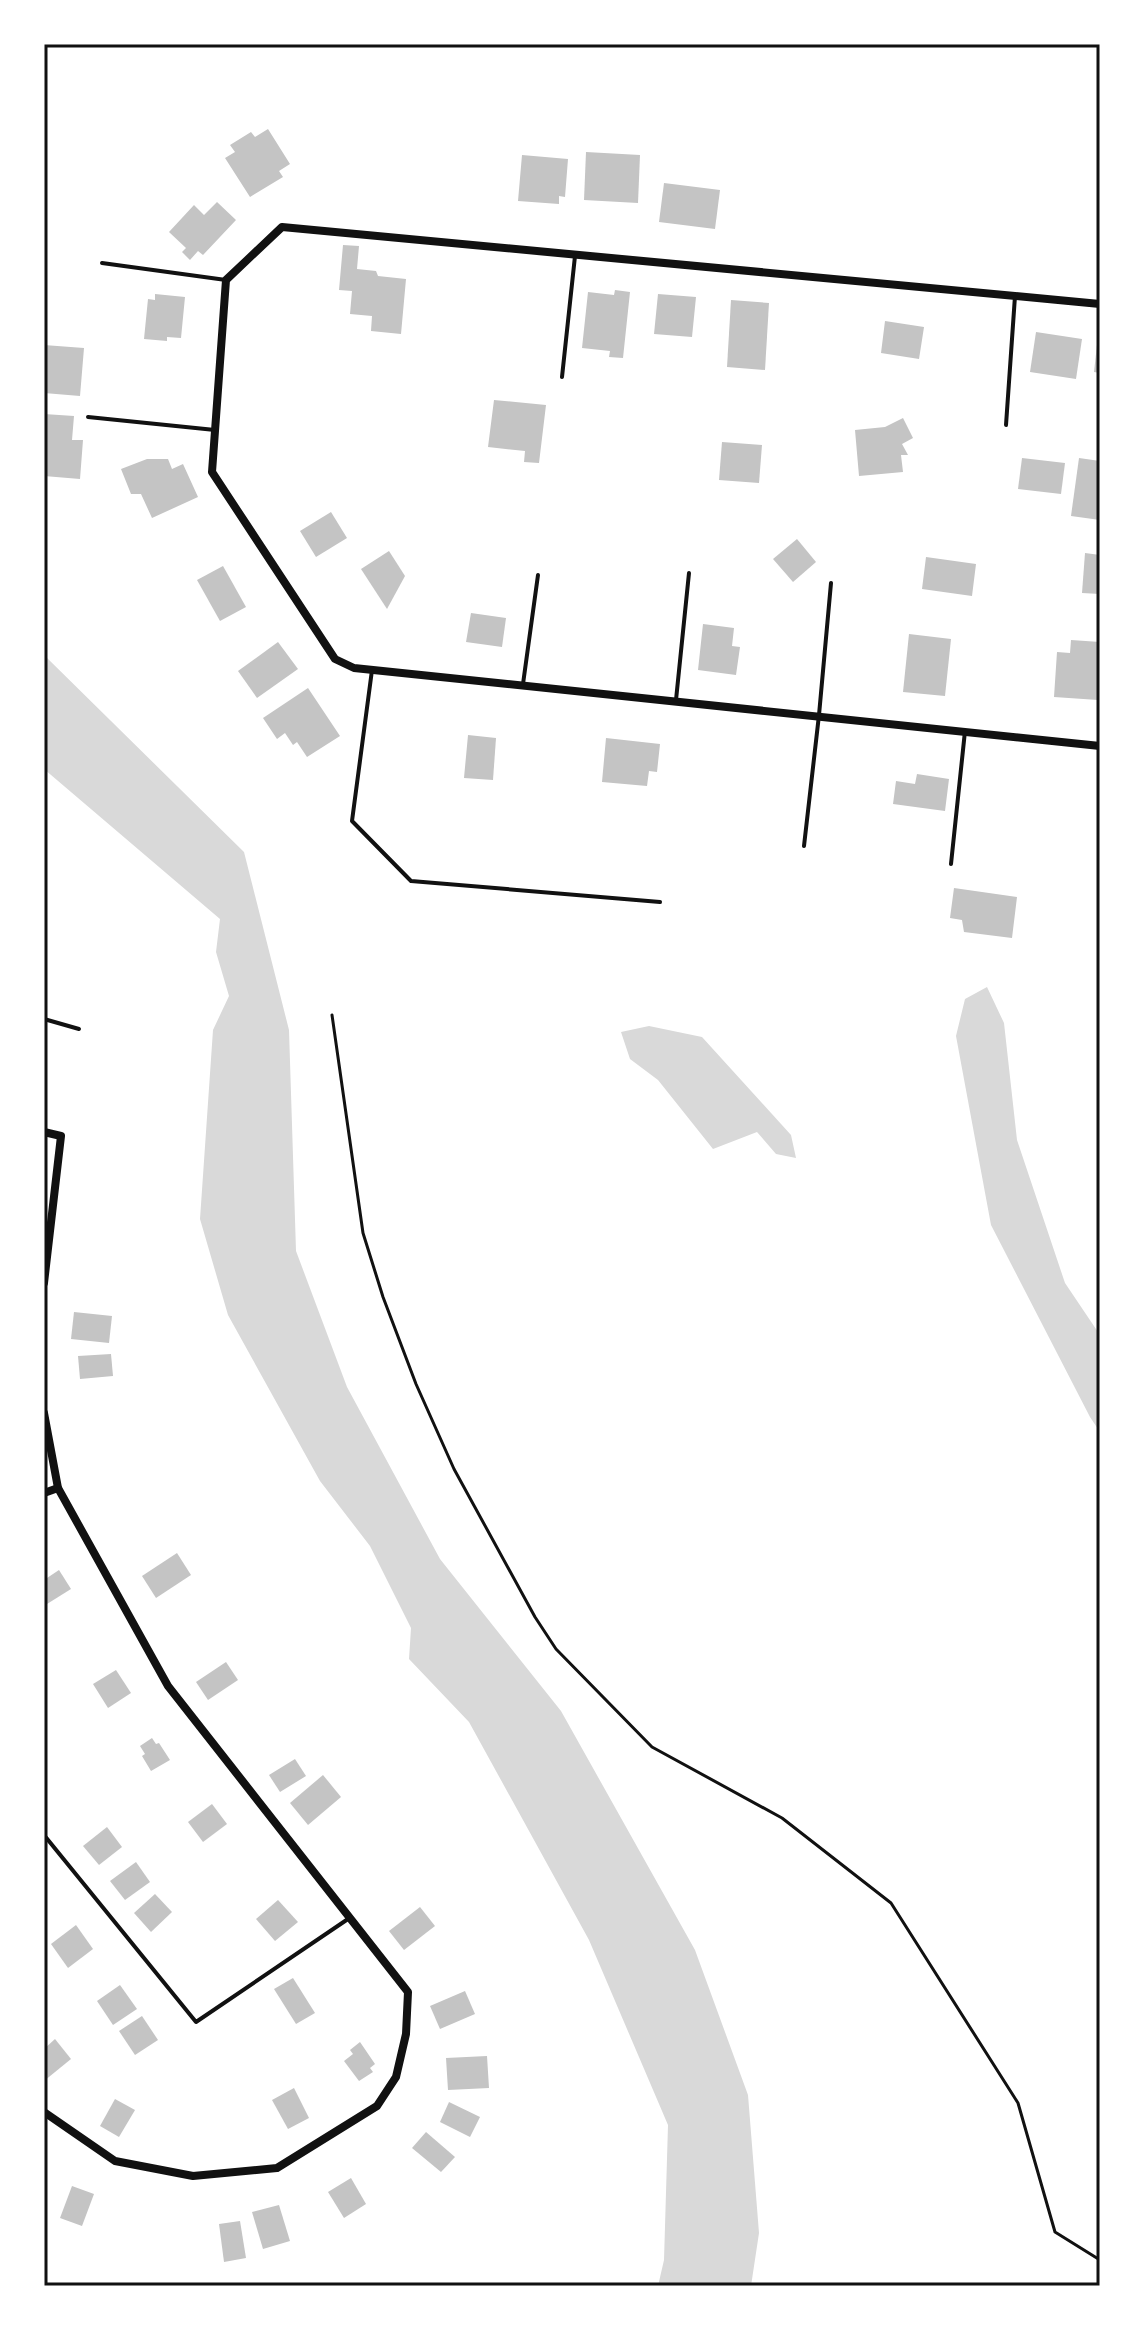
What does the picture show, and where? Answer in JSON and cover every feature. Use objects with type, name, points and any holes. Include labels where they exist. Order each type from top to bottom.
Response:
[{"type":"street","points":[[1100,304],[282,227],[226,280],[212,472],[335,659],[354,668],[1100,746]]},
{"type":"street","points":[[44,1132],[61,1136],[44,1283]]},
{"type":"street","points":[[44,1413],[58,1488],[168,1686],[408,1992],[406,2034],[396,2077],[377,2106],[277,2168],[193,2176],[115,2161],[44,2112]]},
{"type":"street","points":[[44,1493],[58,1488]]},
{"type":"lane","points":[[562,377],[575,255]]},
{"type":"lane","points":[[102,263],[226,280]]},
{"type":"lane","points":[[1006,425],[1015,296]]},
{"type":"lane","points":[[88,417],[215,430]]},
{"type":"lane","points":[[675,702],[689,573]]},
{"type":"lane","points":[[523,686],[538,575]]},
{"type":"lane","points":[[804,846],[831,583]]},
{"type":"lane","points":[[372,670],[352,821],[411,881],[660,902]]},
{"type":"lane","points":[[951,864],[965,731]]},
{"type":"lane","points":[[44,1019],[79,1029]]},
{"type":"lane","points":[[44,1835],[196,2022],[351,1917]]},
{"type":"path","points":[[332,1015],[363,1233],[383,1297],[416,1384],[454,1469],[535,1617],[556,1649],[652,1747],[782,1818],[891,1903],[1018,2103],[1055,2232],[1100,2260]]},
{"type":"shaded area","points":[[44,655],[244,852],[289,1030],[296,1251],[347,1387],[440,1559],[561,1711],[695,1950],[748,2095],[759,2233],[751,2286],[658,2286],[664,2260],[668,2125],[589,1940],[469,1722],[409,1659],[411,1628],[370,1546],[320,1481],[228,1315],[200,1219],[213,1030],[229,996],[216,952],[220,919],[44,769]]},
{"type":"shaded area","points":[[987,987],[1004,1023],[1017,1140],[1065,1283],[1100,1335],[1100,1432],[991,1225],[956,1036],[965,999]]},
{"type":"shaded area","points":[[649,1026],[702,1037],[791,1135],[796,1158],[776,1154],[757,1132],[713,1149],[658,1080],[630,1059],[621,1032]]},
{"type":"building","points":[[268,129],[290,164],[279,171],[283,177],[250,197],[225,158],[235,152],[230,145],[251,132],[255,137]]},
{"type":"building","points":[[586,152],[640,155],[638,203],[584,200]]},
{"type":"building","points":[[522,155],[568,159],[565,197],[559,196],[559,204],[518,201]]},
{"type":"building","points":[[664,183],[720,190],[715,229],[659,222]]},
{"type":"building","points":[[217,202],[236,220],[203,255],[198,251],[190,260],[182,252],[186,248],[169,232],[194,205],[204,215]]},
{"type":"building","points":[[343,245],[359,246],[357,269],[376,271],[378,276],[406,279],[401,334],[371,331],[372,316],[350,314],[352,291],[339,290]]},
{"type":"building","points":[[615,290],[630,292],[623,358],[609,357],[610,351],[582,348],[588,292],[614,295]]},
{"type":"building","points":[[155,294],[185,297],[181,338],[167,337],[167,341],[144,339],[148,299],[155,300]]},
{"type":"building","points":[[658,294],[696,297],[692,337],[654,334]]},
{"type":"building","points":[[731,300],[769,303],[765,370],[727,367]]},
{"type":"building","points":[[885,321],[924,327],[919,359],[881,353]]},
{"type":"building","points":[[1036,332],[1082,339],[1076,379],[1030,372]]},
{"type":"building","points":[[44,345],[84,348],[80,396],[44,393]]},
{"type":"building","points":[[1097,345],[1100,345],[1100,373],[1094,372]]},
{"type":"building","points":[[494,400],[546,405],[539,463],[524,462],[525,451],[488,447]]},
{"type":"building","points":[[44,414],[74,416],[72,440],[83,440],[80,479],[44,476]]},
{"type":"building","points":[[903,418],[913,438],[902,444],[908,455],[901,455],[903,472],[859,476],[855,430],[885,427]]},
{"type":"building","points":[[722,442],[762,445],[759,483],[719,480]]},
{"type":"building","points":[[1022,458],[1065,463],[1061,494],[1018,489]]},
{"type":"building","points":[[1079,458],[1100,461],[1100,520],[1071,516]]},
{"type":"building","points":[[147,459],[168,459],[172,469],[183,464],[198,497],[152,518],[141,494],[131,494],[121,469]]},
{"type":"building","points":[[331,512],[347,538],[316,557],[300,531]]},
{"type":"building","points":[[797,539],[816,562],[793,582],[773,559]]},
{"type":"building","points":[[389,551],[405,576],[387,609],[361,569]]},
{"type":"building","points":[[1085,553],[1100,555],[1100,594],[1082,593]]},
{"type":"building","points":[[926,557],[976,564],[972,596],[922,589]]},
{"type":"building","points":[[223,566],[246,607],[220,621],[197,580]]},
{"type":"building","points":[[471,613],[506,618],[502,647],[466,642]]},
{"type":"building","points":[[703,624],[734,628],[732,646],[740,647],[736,675],[698,670]]},
{"type":"building","points":[[909,634],[951,639],[945,696],[903,692]]},
{"type":"building","points":[[1071,640],[1100,642],[1098,700],[1054,697],[1057,652],[1070,653]]},
{"type":"building","points":[[278,642],[298,669],[257,698],[238,671]]},
{"type":"building","points":[[308,688],[340,736],[307,757],[297,742],[293,745],[285,733],[277,739],[263,718]]},
{"type":"building","points":[[468,735],[496,738],[493,780],[464,778]]},
{"type":"building","points":[[606,738],[660,744],[657,772],[649,771],[647,786],[602,782]]},
{"type":"building","points":[[917,774],[949,779],[945,811],[893,804],[896,781],[915,784]]},
{"type":"building","points":[[954,888],[1017,897],[1012,938],[964,932],[962,920],[950,918]]},
{"type":"building","points":[[74,1312],[112,1316],[109,1343],[71,1339]]},
{"type":"building","points":[[111,1354],[113,1376],[80,1379],[78,1356]]},
{"type":"building","points":[[177,1553],[191,1575],[156,1598],[142,1576]]},
{"type":"building","points":[[59,1570],[71,1589],[47,1604],[44,1600],[44,1580]]},
{"type":"building","points":[[226,1662],[238,1680],[208,1700],[196,1682]]},
{"type":"building","points":[[116,1670],[131,1693],[108,1708],[93,1684]]},
{"type":"building","points":[[152,1738],[170,1760],[151,1771],[140,1746]]},
{"type":"building","points":[[295,1759],[306,1776],[280,1792],[269,1775]]},
{"type":"building","points":[[323,1775],[341,1797],[308,1825],[290,1803]]},
{"type":"building","points":[[212,1804],[227,1824],[203,1842],[188,1822]]},
{"type":"building","points":[[107,1827],[122,1847],[99,1865],[83,1846]]},
{"type":"building","points":[[136,1862],[150,1882],[125,1900],[110,1881]]},
{"type":"building","points":[[155,1894],[172,1912],[151,1932],[134,1913]]},
{"type":"building","points":[[278,1900],[298,1922],[275,1941],[256,1919]]},
{"type":"building","points":[[420,1907],[435,1926],[404,1950],[389,1931]]},
{"type":"building","points":[[76,1925],[93,1949],[68,1968],[51,1944]]},
{"type":"building","points":[[293,1978],[315,2013],[296,2024],[274,1989]]},
{"type":"building","points":[[120,1985],[137,2009],[113,2025],[97,2001]]},
{"type":"building","points":[[465,1991],[475,2014],[440,2029],[430,2006]]},
{"type":"building","points":[[142,2016],[158,2040],[135,2055],[119,2031]]},
{"type":"building","points":[[55,2039],[71,2059],[44,2081],[44,2049]]},
{"type":"building","points":[[360,2042],[375,2064],[370,2068],[373,2072],[359,2081],[344,2061],[353,2054],[350,2050]]},
{"type":"building","points":[[487,2056],[489,2088],[448,2090],[446,2058]]},
{"type":"building","points":[[294,2088],[309,2118],[288,2129],[272,2100]]},
{"type":"building","points":[[115,2099],[135,2110],[119,2137],[100,2126]]},
{"type":"building","points":[[449,2102],[480,2117],[470,2137],[440,2122]]},
{"type":"building","points":[[426,2132],[455,2157],[441,2172],[412,2148]]},
{"type":"building","points":[[351,2178],[366,2204],[344,2218],[328,2192]]},
{"type":"building","points":[[72,2186],[94,2194],[82,2226],[60,2218]]},
{"type":"building","points":[[279,2205],[290,2241],[263,2249],[252,2212]]},
{"type":"building","points":[[240,2221],[246,2258],[224,2262],[219,2224]]}]
